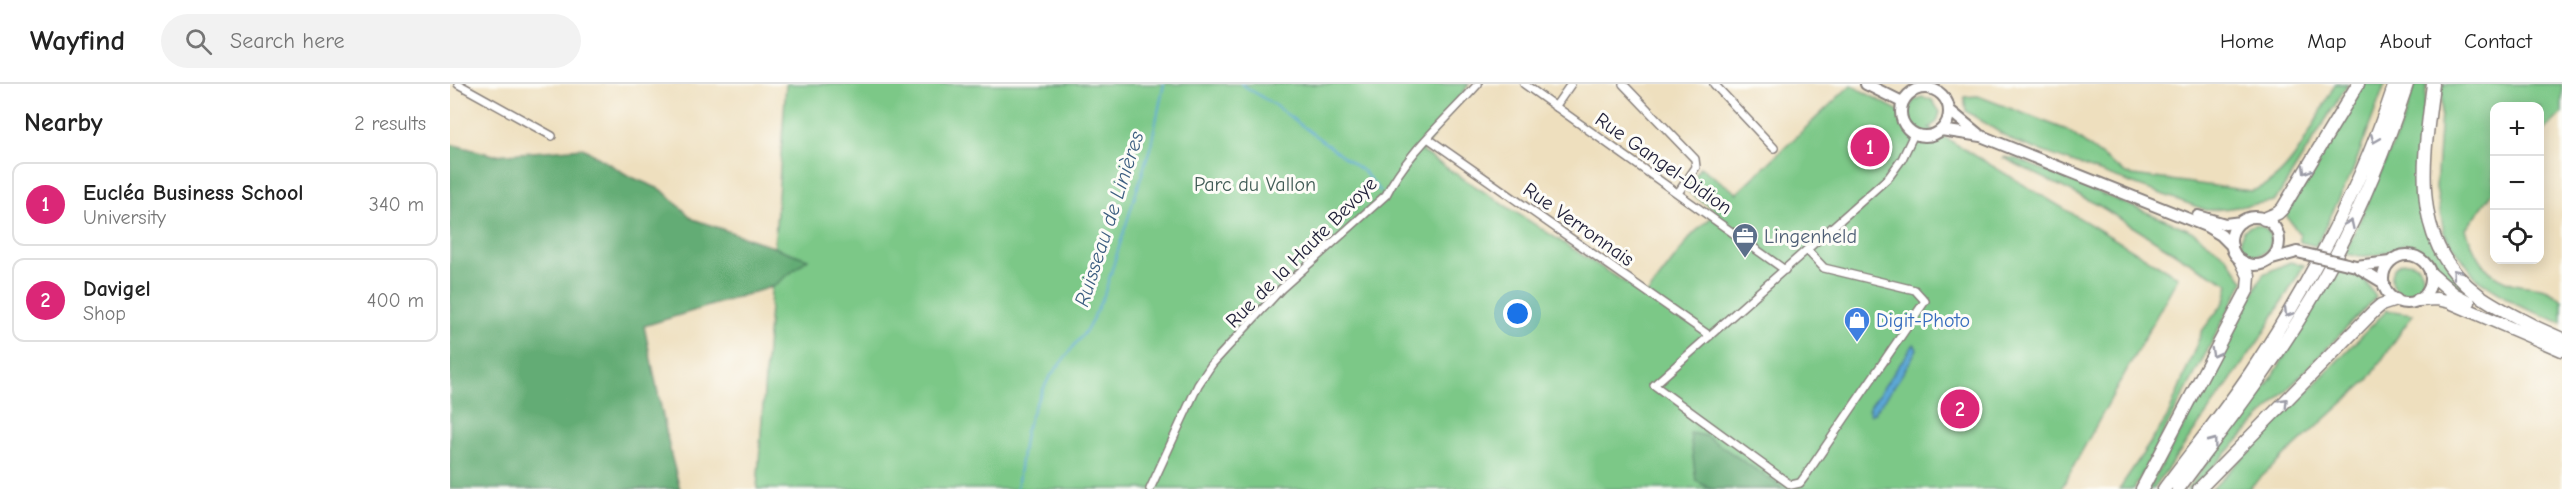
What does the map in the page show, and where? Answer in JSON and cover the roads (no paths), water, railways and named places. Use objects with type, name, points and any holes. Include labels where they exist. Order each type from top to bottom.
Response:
[{"type":"highway","points":[[2264,219],[2278,213],[2283,208],[2358,84]]},
{"type":"highway","points":[[2164,489],[2250,374],[2293,306],[2330,241],[2362,172],[2395,84]]},
{"type":"highway","points":[[2178,489],[2258,382],[2304,312],[2370,180],[2407,84]]},
{"type":"highway","points":[[2433,84],[2422,175],[2424,198],[2434,237],[2454,271],[2477,294],[2539,329]]},
{"type":"highway","points":[[2142,489],[2248,290],[2249,276],[2242,262]]},
{"type":"highway","points":[[2431,274],[2454,294],[2562,339]]},
{"type":"highway","points":[[2418,300],[2437,299],[2450,302],[2562,350]]},
{"type":"highway","points":[[2199,489],[2374,311],[2381,305],[2396,300]]},
{"type":"main road","points":[[1866,84],[1902,102]]},
{"type":"main road","points":[[1936,87],[1945,98],[1949,110],[1948,121],[1941,130],[1929,136],[1914,134],[1906,128],[1901,118],[1902,102],[1916,89],[1936,87]]},
{"type":"main road","points":[[1949,110],[1981,136]]},
{"type":"main road","points":[[1941,130],[1981,136],[2206,226],[2221,235],[2232,246],[2242,262],[2258,265],[2297,252],[2356,266],[2384,284]]},
{"type":"main road","points":[[2107,186],[2218,223],[2241,222],[2252,217],[2264,219],[2276,228],[2279,235],[2280,244],[2272,259]]},
{"type":"main road","points":[[2232,246],[2233,233],[2241,222]]},
{"type":"main road","points":[[2279,235],[2297,252]]},
{"type":"main road","points":[[2356,266],[2390,262],[2400,256],[2411,255],[2426,264],[2431,274],[2429,289],[2418,300],[2407,303],[2396,300],[2389,295],[2384,284],[2384,272],[2390,262]]},
{"type":"street","points":[[458,84],[552,136]]},
{"type":"street","name":"Rue de la Haute Bevoye","points":[[1150,489],[1197,385],[1212,364],[1281,289],[1386,195],[1395,177],[1478,84]]},
{"type":"street","name":"Rue Gangel-Didion","points":[[1524,84],[1785,270]]},
{"type":"street","points":[[1555,107],[1571,84]]},
{"type":"street","points":[[1623,84],[1695,159],[1695,167],[1678,193]]},
{"type":"street","points":[[1714,84],[1774,148]]},
{"type":"street","points":[[1807,250],[1824,268],[1916,290],[1925,301],[1800,483],[1791,485],[1654,385],[1889,177],[1902,159],[1914,134]]},
{"type":"street","name":"Rue Verronnais","points":[[1429,139],[1710,336]]},
{"type":"water","points":[[1914,344],[1917,349],[1902,374],[1874,413],[1870,414],[1869,408]]},
{"type":"waterway","name":"Ruisseau de Linières","points":[[1017,489],[1025,432],[1035,405],[1049,378],[1088,328],[1104,295],[1151,145],[1164,84]]},
{"type":"waterway","points":[[1241,84],[1273,104],[1364,172],[1381,192]]},
{"type":"place","name":"Eucléa Business School","points":[[1870,147]]},
{"type":"place","name":"Lingenheld","points":[[1745,259]]},
{"type":"place","name":"Digit-Photo","points":[[1857,343]]},
{"type":"place","name":"Davigel","points":[[1960,409]]},
{"type":"park label","name":"Parc du Vallon","points":[[1255,184]]}]
